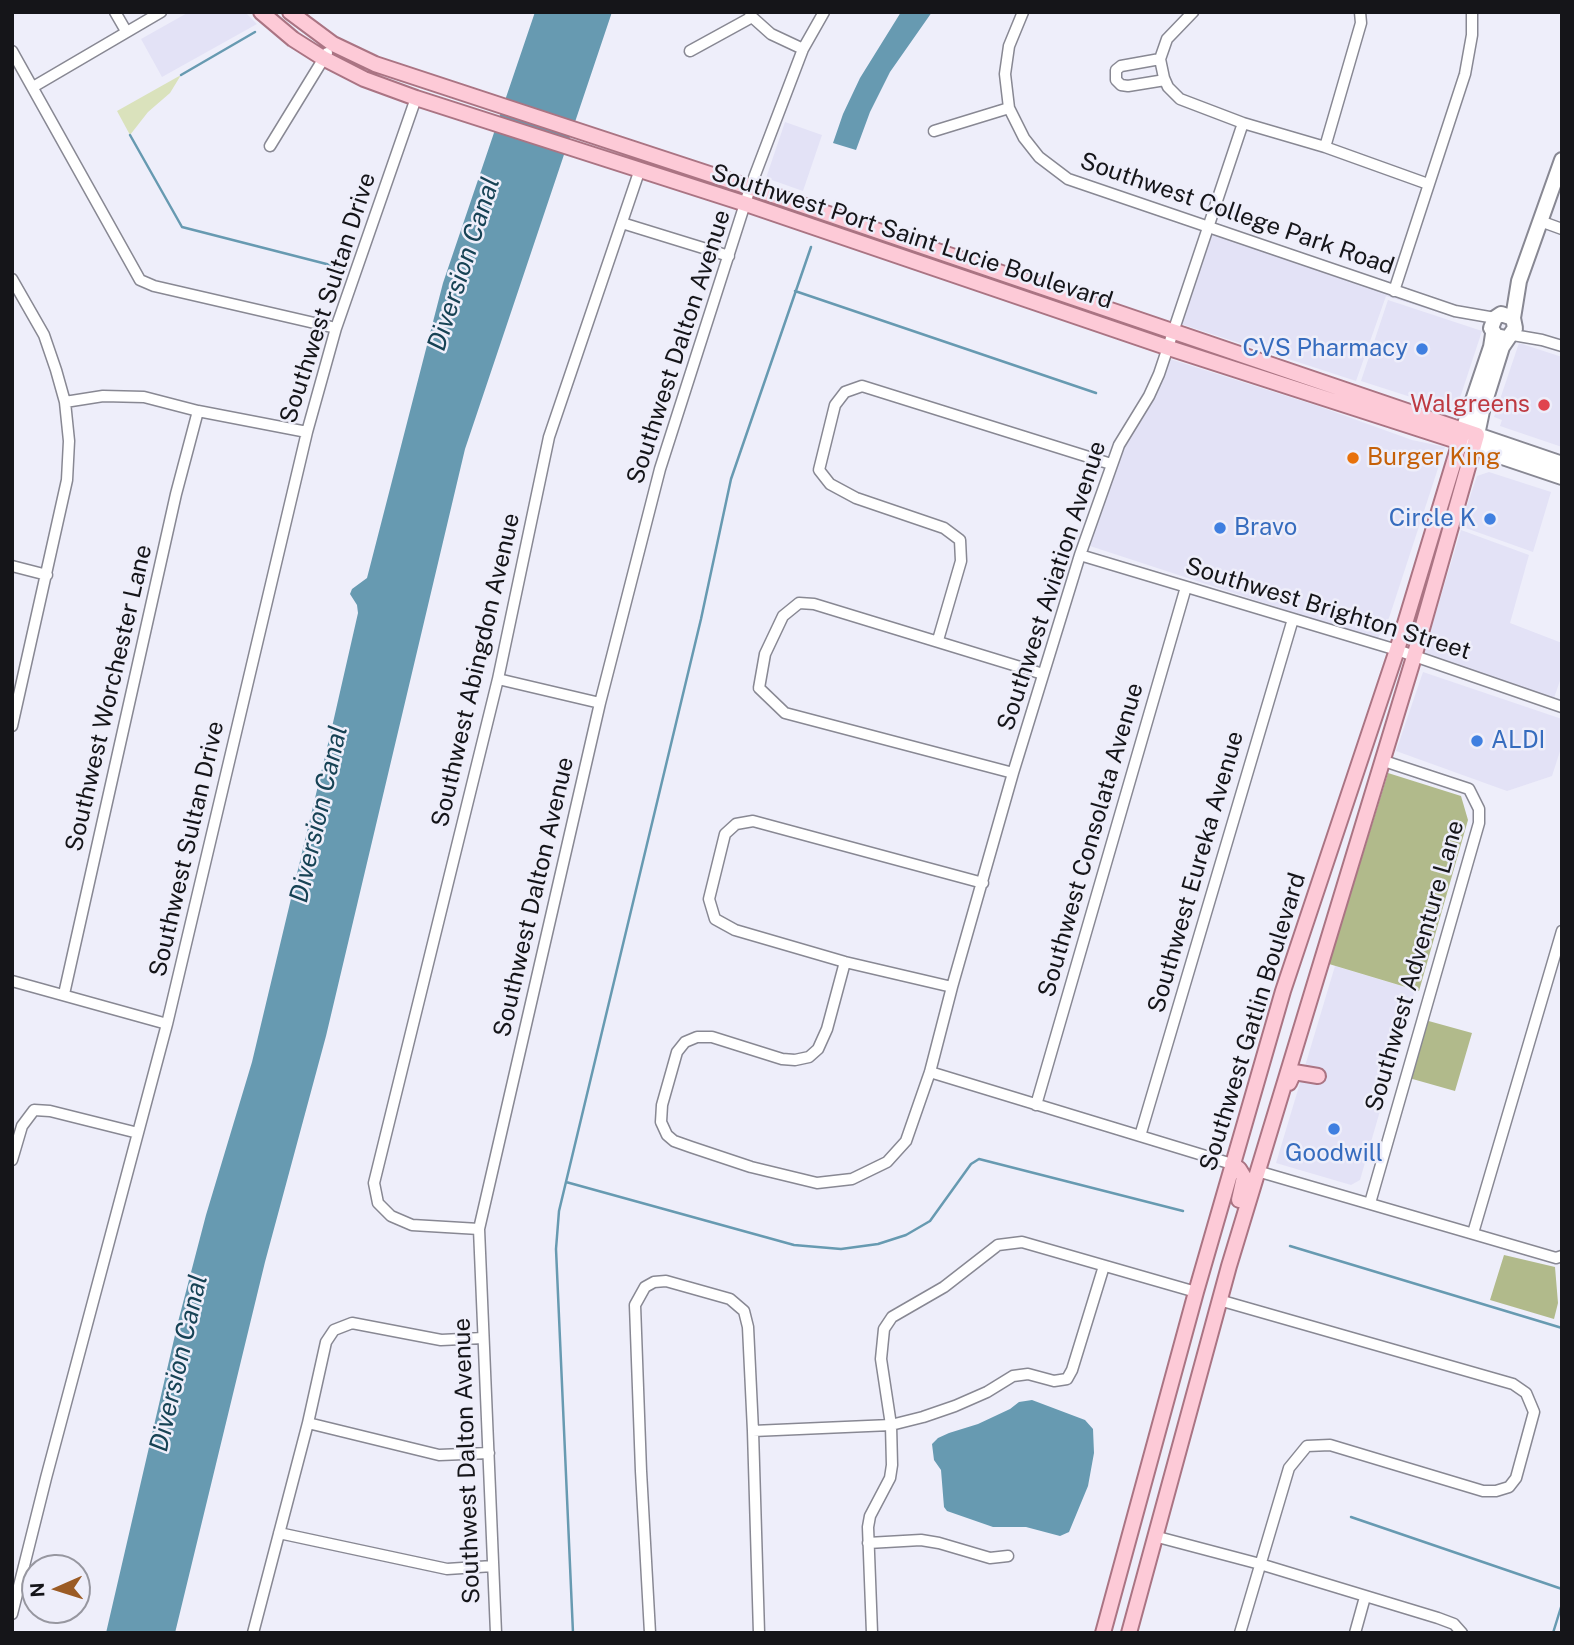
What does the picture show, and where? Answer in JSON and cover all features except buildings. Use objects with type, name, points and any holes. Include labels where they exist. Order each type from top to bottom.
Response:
[{"type":"main road","name":"Southwest Port Saint Lucie Boulevard","points":[[261,12],[293,39],[323,58],[364,79],[416,98],[639,172],[746,204],[1169,348],[1469,439]]},
{"type":"main road","name":"Southwest Port Saint Lucie Boulevard","points":[[290,12],[333,44],[375,64],[1174,332],[1469,439]]},
{"type":"main road","name":"Southwest Gatlin Boulevard","points":[[1103,1633],[1196,1292],[1283,991],[1469,439]]},
{"type":"main road","name":"Southwest Gatlin Boulevard","points":[[1129,1633],[1219,1300],[1414,657],[1469,439]]},
{"type":"main road","points":[[1265,1147],[1275,1130],[1292,1074],[1318,1076],[1313,1070],[1297,1065],[1292,1056]]},
{"type":"main road","points":[[1257,1078],[1259,1094],[1243,1150],[1246,1160],[1257,1171]]},
{"type":"main road","points":[[1229,1266],[1228,1238],[1244,1181],[1242,1172],[1232,1164]]},
{"type":"street","points":[[116,12],[126,31]]},
{"type":"street","points":[[33,87],[161,12]]},
{"type":"street","name":"Southwest Dalton Avenue","points":[[496,1633],[480,1229],[600,703],[660,469],[750,188],[803,49],[824,12]]},
{"type":"street","name":"Southwest College Park Road","points":[[1023,12],[1009,46],[1005,74],[1009,108],[1024,138],[1039,157],[1068,179],[1562,346]]},
{"type":"street","points":[[1193,12],[1167,38],[1160,59],[1165,80],[1174,94],[1188,104],[1325,147],[1428,184]]},
{"type":"street","points":[[1325,147],[1362,23],[1360,12]]},
{"type":"street","points":[[1394,291],[1465,74],[1472,35],[1472,12]]},
{"type":"street","points":[[690,51],[751,15],[771,34],[803,49]]},
{"type":"street","points":[[270,146],[333,44]]},
{"type":"street","points":[[12,51],[140,280],[154,286],[336,328]]},
{"type":"street","points":[[1160,59],[1121,66],[1116,70],[1116,80],[1121,85],[1128,86],[1165,80]]},
{"type":"street","name":"Southwest Sultan Drive","points":[[12,1614],[167,1024],[307,432],[336,328],[416,98]]},
{"type":"street","points":[[934,131],[1009,108]]},
{"type":"street","name":"Southwest Aviation Avenue","points":[[845,962],[827,1029],[818,1049],[808,1057],[782,1059],[712,1037],[697,1037],[685,1042],[677,1052],[660,1115],[663,1129],[674,1141],[751,1167],[817,1183],[852,1180],[887,1162],[906,1141],[930,1072],[951,987],[1013,773],[1080,555],[1119,445],[1149,396],[1169,348],[1206,227],[1243,123]]},
{"type":"street","points":[[1469,439],[1491,347],[1503,326],[1562,160]]},
{"type":"street","name":"Southwest Abingdon Avenue","points":[[480,1229],[412,1225],[391,1216],[378,1203],[374,1183],[498,679],[549,437],[639,172]]},
{"type":"street","points":[[1540,221],[1562,229]]},
{"type":"street","points":[[622,223],[729,256]]},
{"type":"street","points":[[12,279],[44,335],[65,402],[69,441],[67,480],[12,726]]},
{"type":"street","points":[[938,640],[961,561],[960,540],[944,528],[856,498],[830,484],[819,470],[835,405],[845,392],[862,386],[1111,464]]},
{"type":"street","points":[[65,402],[103,396],[144,397],[198,411],[307,432]]},
{"type":"street","name":"Southwest Worchester Lane","points":[[64,995],[176,494],[198,411]]},
{"type":"street","name":"Southwest Port Saint Lucie Boulevard","points":[[1469,439],[1562,464]]},
{"type":"street","name":"Southwest Port Saint Lucie Boulevard","points":[[1469,439],[1562,477]]},
{"type":"street","name":"Southwest Brighton Street","points":[[1080,555],[1397,650],[1562,707]]},
{"type":"street","points":[[12,566],[47,575]]},
{"type":"street","name":"Southwest Consolata Avenue","points":[[1036,1105],[1186,587]]},
{"type":"street","points":[[1013,773],[785,713],[759,688],[765,654],[783,616],[799,603],[814,604],[1044,674]]},
{"type":"street","name":"Southwest Eureka Avenue","points":[[1140,1136],[1293,620]]},
{"type":"street","points":[[498,679],[600,703]]},
{"type":"street","name":"Southwest Adventure Lane","points":[[1370,1203],[1479,823],[1479,809],[1469,789],[1381,760]]},
{"type":"street","points":[[951,987],[845,962],[735,930],[715,919],[709,899],[725,834],[736,824],[753,821],[983,883]]},
{"type":"street","points":[[1473,1233],[1562,931]]},
{"type":"street","points":[[12,981],[167,1024]]},
{"type":"street","points":[[930,1072],[1232,1164]]},
{"type":"street","points":[[12,1160],[22,1126],[34,1110],[50,1111],[138,1133]]},
{"type":"street","points":[[1257,1171],[1556,1258],[1562,1256]]},
{"type":"street","points":[[872,1633],[868,1543],[870,1516],[890,1478],[892,1465],[891,1425],[881,1359],[884,1329],[892,1317],[944,1287],[998,1245],[1022,1242],[1196,1292]]},
{"type":"street","points":[[753,1431],[891,1425],[923,1418],[955,1406],[987,1392],[1013,1376],[1028,1374],[1054,1381],[1067,1379],[1104,1266]]},
{"type":"street","points":[[650,1633],[635,1305],[645,1287],[654,1282],[666,1281],[730,1299],[744,1311],[748,1328],[753,1431],[759,1633]]},
{"type":"street","points":[[1219,1300],[1513,1384],[1526,1393],[1534,1412],[1525,1451],[1513,1483],[1496,1491],[1483,1491],[1330,1445],[1307,1446],[1289,1468],[1240,1633]]},
{"type":"street","points":[[253,1633],[308,1423],[326,1342],[334,1330],[352,1323],[441,1340],[483,1338]]},
{"type":"street","points":[[308,1423],[439,1455],[489,1453]]},
{"type":"street","points":[[279,1532],[447,1569],[493,1566]]},
{"type":"street","points":[[1154,1536],[1260,1564],[1448,1621],[1462,1633]]},
{"type":"street","points":[[868,1543],[921,1540],[990,1558],[1008,1556]]},
{"type":"street","points":[[1355,1633],[1365,1597]]},
{"type":"shaded area","points":[[189,12],[245,12],[257,24],[162,77],[141,39]]},
{"type":"shaded area","points":[[785,122],[822,135],[803,191],[766,178]]},
{"type":"shaded area","points":[[1210,232],[1457,318],[1386,296],[1356,381],[1181,324]]},
{"type":"shaded area","points":[[1388,300],[1482,331],[1458,404],[1448,409],[1361,381]]},
{"type":"shaded area","points":[[1519,343],[1562,357],[1562,447],[1500,426],[1502,420],[1494,417]]},
{"type":"shaded area","points":[[1170,359],[1318,406],[1412,440],[1445,447],[1389,618],[1377,640],[1090,546],[1113,472]]},
{"type":"shaded area","points":[[1489,472],[1551,492],[1533,552],[1460,526],[1477,476]]},
{"type":"shaded area","points":[[1461,530],[1529,555],[1510,623],[1562,643],[1562,675],[1554,698],[1423,655]]},
{"type":"shaded area","points":[[1423,672],[1562,719],[1562,745],[1552,776],[1507,791],[1396,751]]},
{"type":"shaded area","points":[[1335,966],[1415,990],[1360,1180],[1351,1185],[1276,1163]]},
{"type":"green space","points":[[181,75],[170,93],[148,112],[130,135],[117,111]]},
{"type":"green space","points":[[1388,773],[1461,796],[1468,820],[1419,991],[1329,964]]},
{"type":"green space","points":[[1425,1020],[1472,1033],[1455,1091],[1409,1078]]},
{"type":"green space","points":[[1504,1255],[1555,1267],[1558,1303],[1554,1319],[1490,1300]]},
{"type":"water","name":"Diversion Canal","points":[[535,12],[612,12],[465,449],[326,1036],[265,1262],[175,1633],[106,1633],[178,1322],[206,1215],[252,1062],[332,727],[358,613],[357,605],[350,594],[352,589],[367,578],[443,283]]},
{"type":"water","points":[[901,12],[932,12],[890,72],[870,112],[856,150],[833,143],[860,78]]},
{"type":"water","points":[[1032,1400],[1085,1420],[1093,1429],[1094,1453],[1088,1486],[1069,1532],[1060,1536],[1026,1527],[993,1527],[947,1511],[944,1507],[941,1470],[934,1460],[932,1444],[938,1438],[978,1424],[1019,1402]]},
{"type":"waterway","points":[[181,75],[255,32]]},
{"type":"waterway","points":[[130,135],[182,227],[346,269]]},
{"type":"waterway","points":[[573,1633],[556,1249],[559,1211],[701,619],[731,479],[811,247]]},
{"type":"waterway","points":[[795,291],[1096,393]]},
{"type":"waterway","points":[[566,1182],[794,1245],[841,1249],[878,1244],[906,1235],[930,1221],[971,1164],[979,1159],[1183,1211]]},
{"type":"waterway","points":[[1290,1246],[1562,1328]]},
{"type":"waterway","points":[[1351,1517],[1562,1589]]},
{"type":"waterway","points":[[1553,1633],[1562,1604]]},
{"type":"place","name":"CVS Pharmacy","points":[[1422,349]]},
{"type":"place","name":"Walgreens","points":[[1544,405]]},
{"type":"place","name":"Burger King","points":[[1353,458]]},
{"type":"place","name":"Circle K","points":[[1490,519]]},
{"type":"place","name":"Bravo","points":[[1220,528]]},
{"type":"place","name":"ALDI","points":[[1477,741]]},
{"type":"place","name":"Goodwill","points":[[1334,1129]]}]
